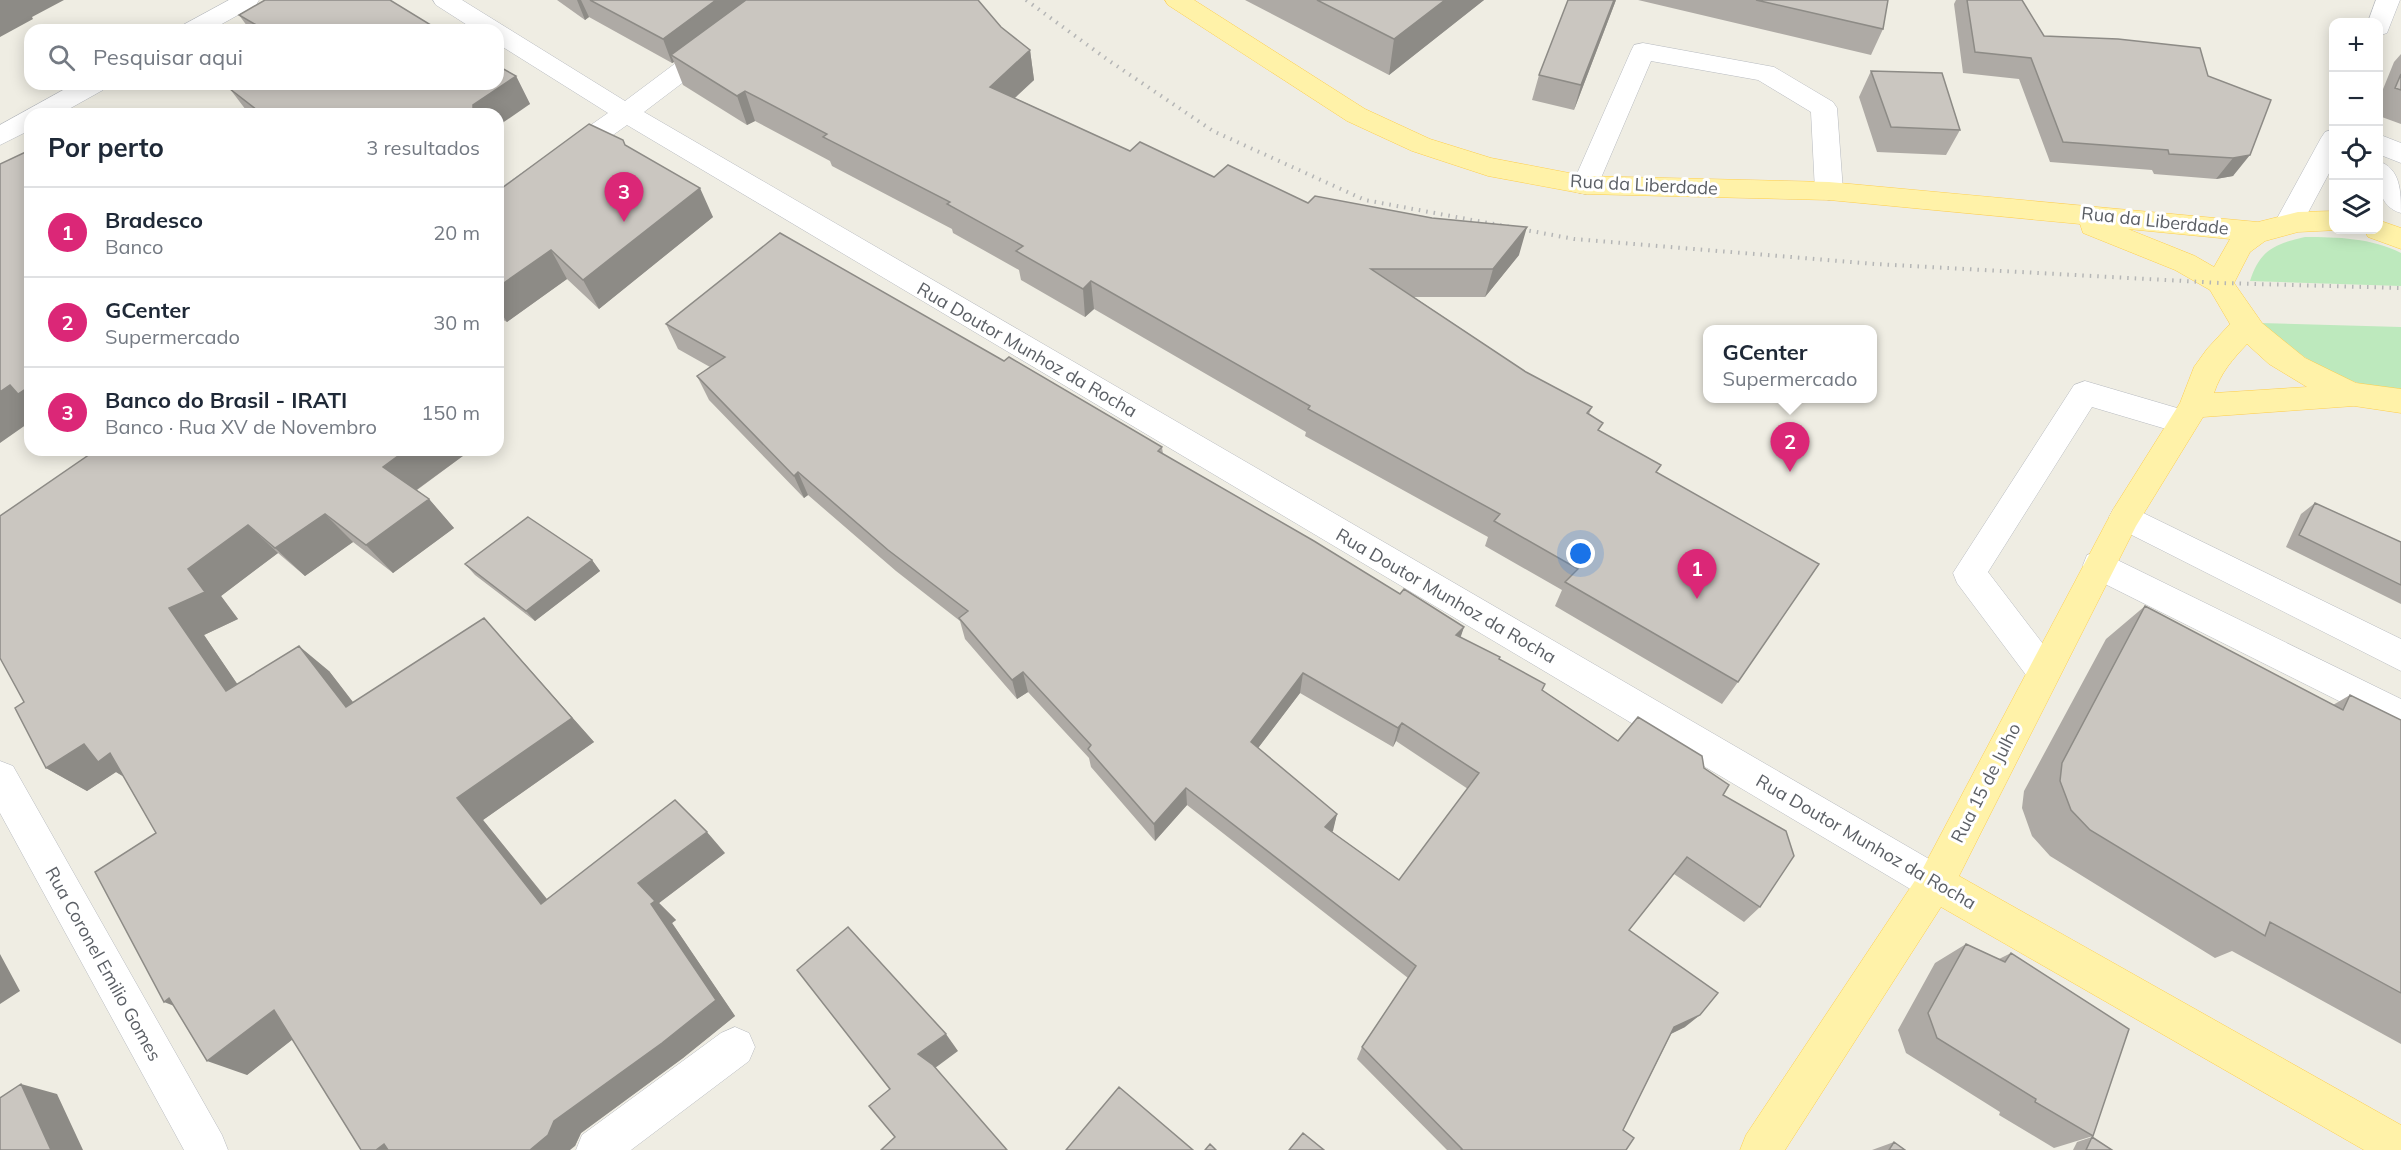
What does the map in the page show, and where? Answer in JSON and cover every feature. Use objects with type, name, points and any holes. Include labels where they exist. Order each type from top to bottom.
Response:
[{"type":"main road","name":"Rua da Liberdade","points":[[1177,0],[1356,115],[1421,145],[1488,167],[1585,185],[1829,191],[2262,232]]},
{"type":"main road","name":"Rua da Liberdade","points":[[2048,210],[2145,246],[2185,263],[2220,283]]},
{"type":"main road","points":[[2329,221],[2289,222],[2262,232],[2241,244],[2220,283],[2232,307],[2246,326],[2268,348],[2304,374],[2355,395]]},
{"type":"main road","points":[[2383,232],[2401,238]]},
{"type":"main road","name":"Rua 15 de Julho","points":[[1761,1150],[1935,883],[2125,517],[2188,414],[2205,375],[2217,357],[2246,326]]},
{"type":"main road","points":[[2188,414],[2355,395],[2401,401]]},
{"type":"main road","name":"Rua Doutor Munhoz da Rocha","points":[[1935,883],[2401,1148]]},
{"type":"street","points":[[203,24],[247,0]]},
{"type":"street","points":[[445,0],[483,24]]},
{"type":"street","points":[[504,199],[626,113],[776,0]]},
{"type":"street","points":[[2382,18],[2388,0]]},
{"type":"street","name":"Rua Doutor Munhoz da Rocha","points":[[504,37],[626,113],[1935,883]]},
{"type":"street","points":[[1585,185],[1642,51],[1765,73],[1824,108],[1829,191]]},
{"type":"street","points":[[51,108],[83,90]]},
{"type":"street","points":[[0,136],[24,122]]},
{"type":"street","points":[[2383,145],[2401,154]]},
{"type":"street","points":[[2289,222],[2329,147]]},
{"type":"street","points":[[2383,176],[2401,203]]},
{"type":"street","points":[[2044,672],[1969,573],[2085,393],[2188,414]]},
{"type":"street","points":[[2125,517],[2401,656]]},
{"type":"street","points":[[2099,565],[2401,716]]},
{"type":"street","name":"Rua Coronel Emilio Gomes","points":[[0,778],[207,1150]]},
{"type":"street","points":[[597,1150],[735,1047]]},
{"type":"green space","points":[[2305,237],[2366,241],[2401,253],[2401,286],[2250,281],[2258,262],[2270,250],[2285,242]]},
{"type":"green space","points":[[2259,323],[2401,327],[2401,390],[2368,386],[2338,376],[2297,352]]},
{"type":"building","points":[[265,0],[390,0],[429,24],[255,24],[239,15]]},
{"type":"building","points":[[590,0],[716,0],[663,39]]},
{"type":"building","points":[[746,0],[978,0],[1001,27],[1030,50],[990,87],[1130,151],[1140,142],[1214,177],[1228,165],[1308,203],[1315,196],[1432,218],[1527,227],[1493,269],[1371,269],[1526,372],[1592,407],[1587,413],[1603,423],[1598,430],[1661,465],[1656,472],[1819,564],[1738,682],[1565,582],[1578,569],[1494,521],[1500,514],[1308,409],[1310,406],[1091,281],[1083,289],[1016,251],[1023,246],[947,204],[950,202],[823,137],[827,134],[745,91],[737,96],[671,55]]},
{"type":"building","points":[[1317,0],[1445,0],[1394,39]]},
{"type":"building","points":[[1568,0],[1614,0],[1581,85],[1539,75]]},
{"type":"building","points":[[1756,0],[1888,0],[1883,29]]},
{"type":"building","points":[[1967,0],[2022,0],[2044,36],[2118,39],[2200,48],[2208,76],[2271,100],[2250,155],[2233,158],[2169,154],[2168,150],[2063,142],[2031,58],[1975,52]]},
{"type":"building","points":[[504,69],[516,76],[504,84]]},
{"type":"building","points":[[1871,71],[1942,73],[1960,130],[1891,127]]},
{"type":"building","points":[[2401,74],[2401,90],[2395,88]]},
{"type":"building","points":[[231,90],[495,90],[473,105],[473,108],[254,108]]},
{"type":"building","points":[[589,124],[623,140],[625,145],[700,188],[583,280],[551,250],[504,283],[504,187]]},
{"type":"building","points":[[24,153],[24,390],[18,394],[10,385],[0,392],[0,164]]},
{"type":"building","points":[[780,233],[1004,361],[1009,357],[1162,447],[1158,451],[1314,541],[1400,594],[1404,589],[1464,627],[1456,635],[1500,657],[1499,659],[1545,684],[1542,690],[1618,741],[1638,717],[1702,756],[1704,768],[1729,785],[1723,795],[1786,831],[1794,856],[1760,907],[1687,857],[1629,930],[1718,993],[1700,1015],[1674,1027],[1623,1130],[1634,1138],[1626,1150],[1461,1150],[1362,1047],[1416,966],[1186,788],[1154,824],[1088,749],[1091,745],[1023,672],[1012,680],[959,618],[968,611],[888,550],[798,472],[794,476],[697,376],[725,357],[666,324]],"holes":[[[1303,673],[1398,728],[1402,723],[1479,773],[1399,880],[1325,827],[1337,814],[1251,742]]]},
{"type":"building","points":[[87,456],[398,456],[383,467],[429,499],[366,545],[325,514],[275,548],[248,525],[188,569],[205,592],[169,608],[226,691],[299,646],[346,707],[484,618],[572,718],[457,798],[541,904],[675,800],[707,832],[638,883],[655,901],[651,904],[716,1000],[662,1043],[554,1121],[548,1135],[530,1150],[388,1150],[384,1144],[376,1150],[361,1150],[274,1010],[207,1061],[169,998],[164,1002],[95,872],[156,833],[110,753],[98,762],[84,744],[46,768],[15,708],[24,702],[0,658],[0,516]]},
{"type":"building","points":[[2315,503],[2401,542],[2401,585],[2299,535]]},
{"type":"building","points":[[528,517],[592,560],[526,611],[465,564]]},
{"type":"building","points":[[2145,606],[2343,710],[2350,695],[2401,720],[2401,993],[2270,922],[2265,936],[2090,830],[2071,810],[2060,781],[2062,763]]},
{"type":"building","points":[[848,927],[946,1034],[918,1054],[933,1065],[1007,1150],[881,1150],[895,1137],[869,1106],[890,1089],[797,970]]},
{"type":"building","points":[[1966,944],[2005,962],[2011,953],[2129,1029],[2093,1136],[2035,1102],[2036,1099],[1937,1038],[1928,1013]]},
{"type":"building","points":[[21,1084],[51,1150],[0,1150],[0,1098]]},
{"type":"building","points":[[1119,1087],[1193,1150],[1066,1150]]},
{"type":"building","points":[[1303,1133],[1324,1150],[1289,1150]]},
{"type":"building","points":[[2092,1137],[2112,1150],[2086,1150]]},
{"type":"building","points":[[1894,1142],[1905,1150],[1889,1150]]},
{"type":"building","points":[[1210,1144],[1216,1150],[1205,1150]]},
{"type":"railway","points":[[1026,0],[1108,60],[1213,131],[1365,200],[1574,239],[1875,264],[2220,283],[2401,288]]},
{"type":"place","name":"Banco do Brasil - IRATI","points":[[624,222]]},
{"type":"place","name":"GCenter","points":[[1790,472]]},
{"type":"place","name":"Bradesco","points":[[1697,599]]}]
